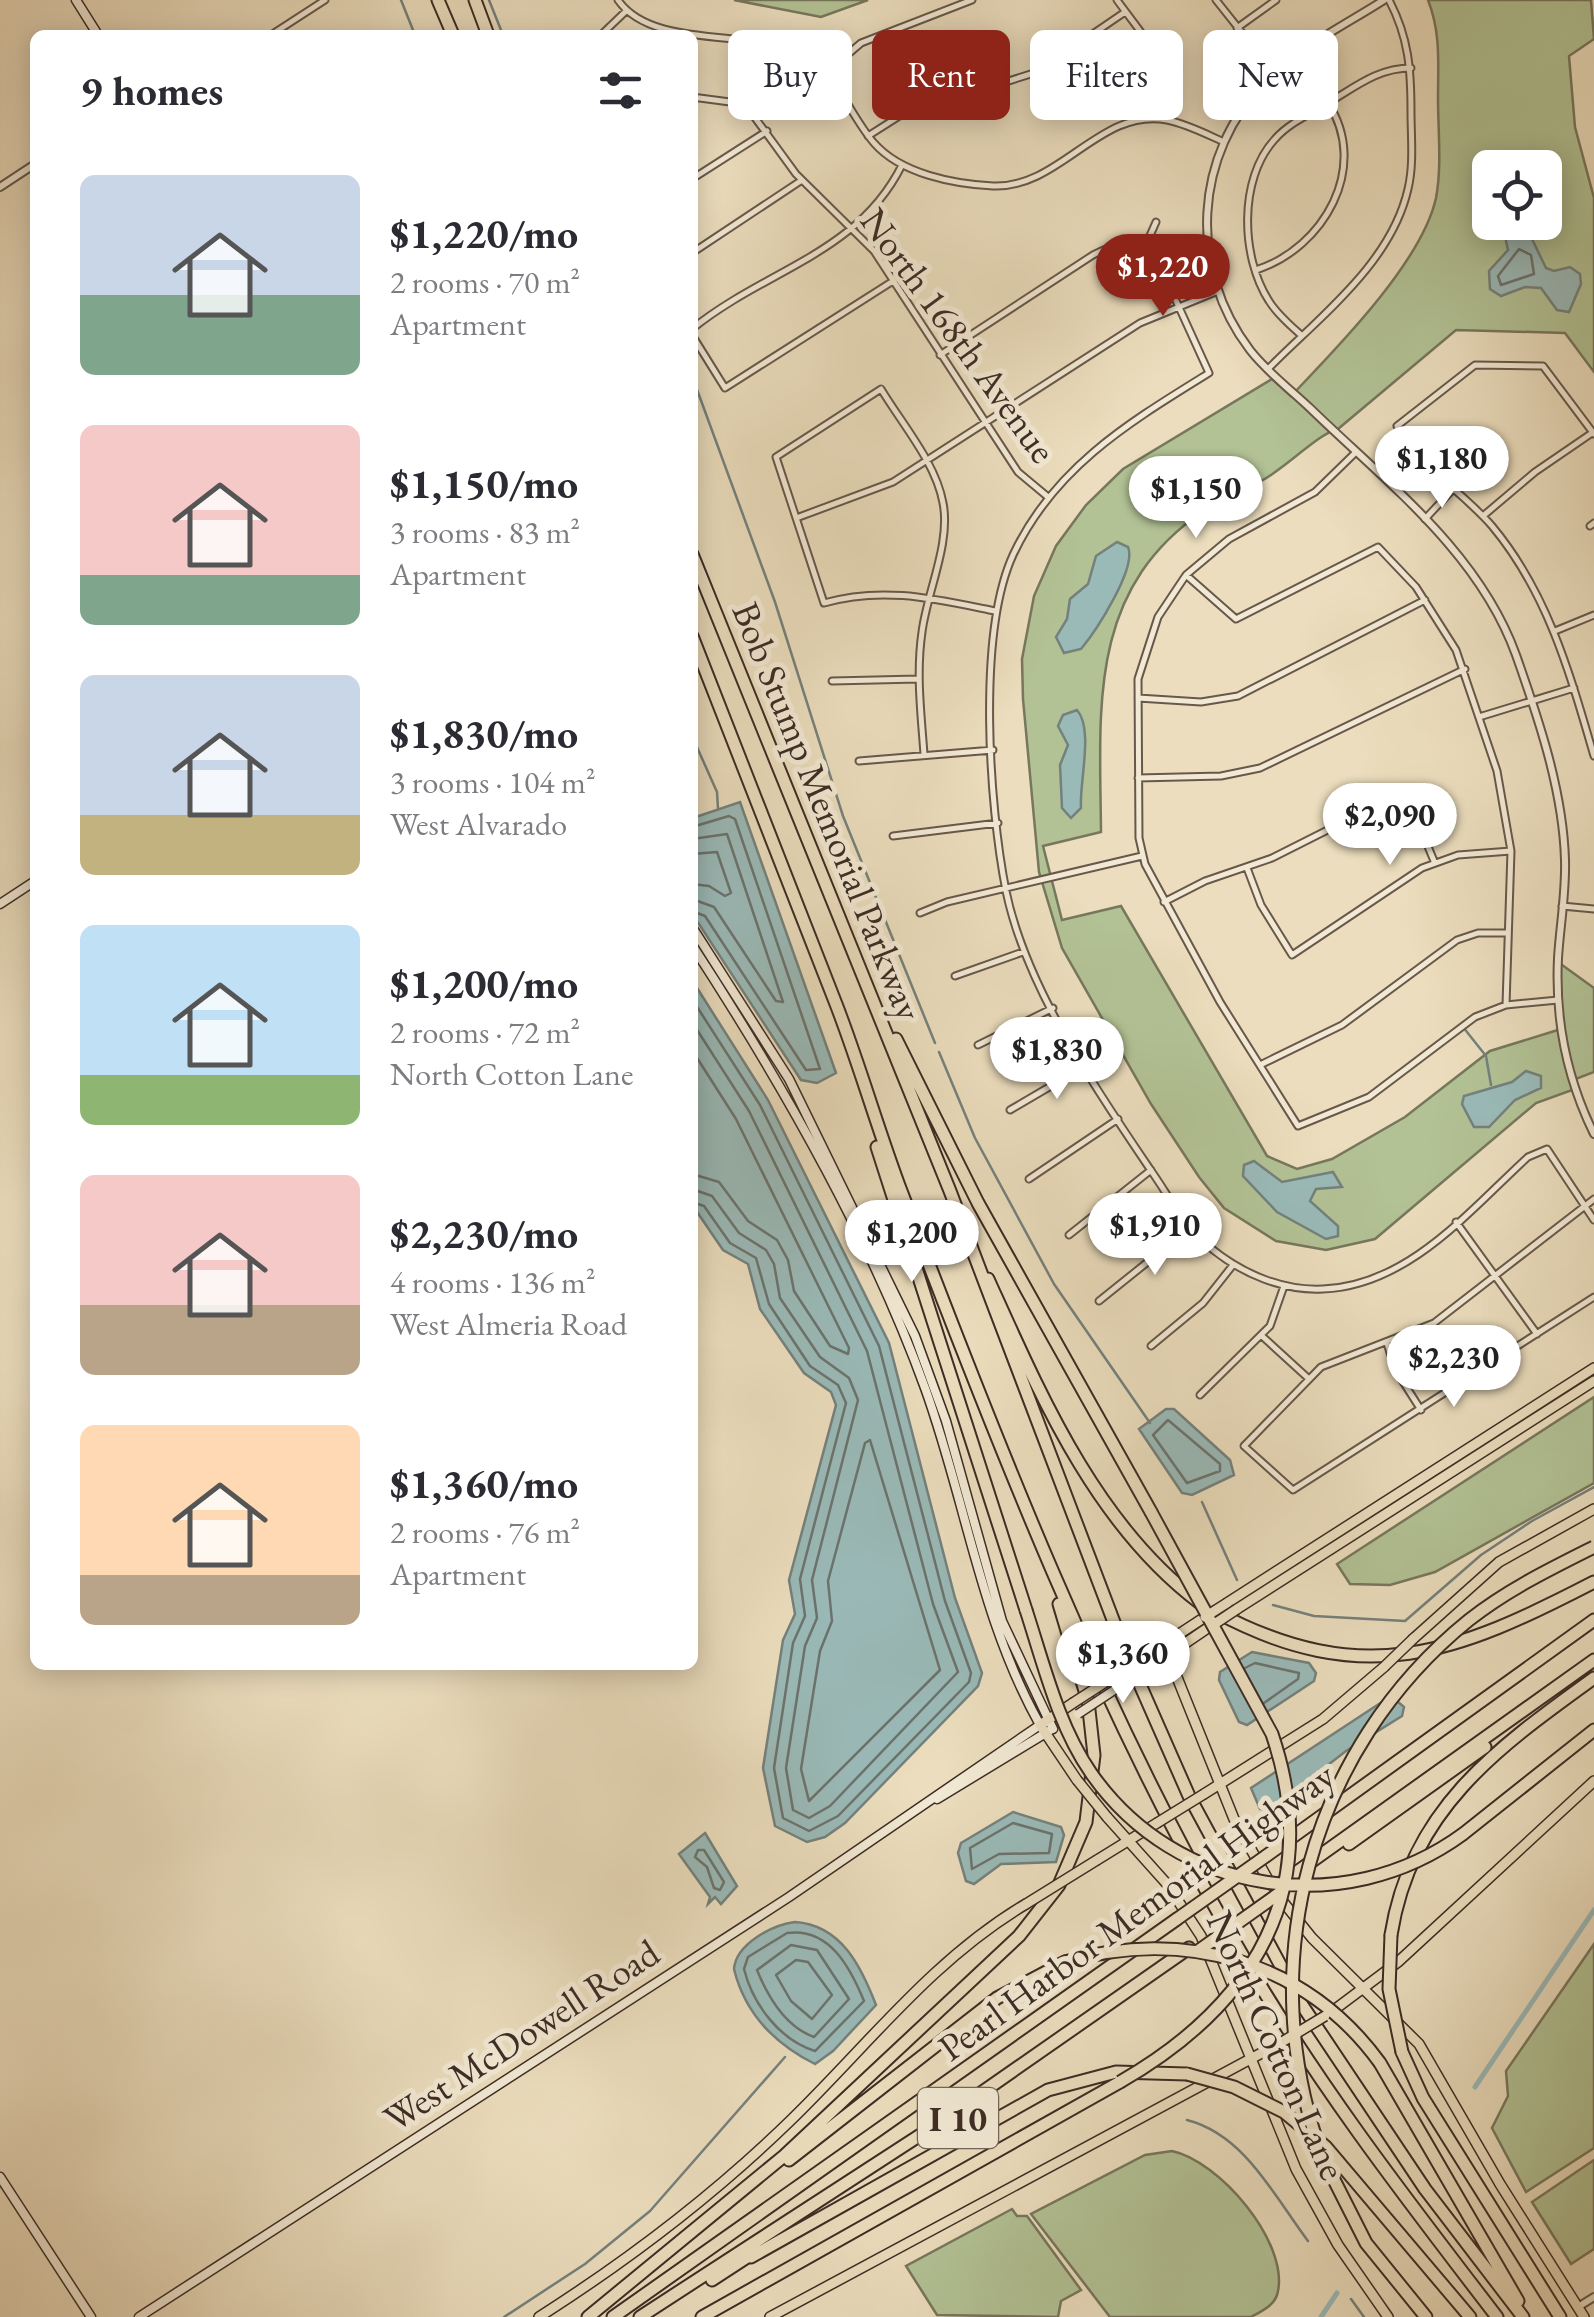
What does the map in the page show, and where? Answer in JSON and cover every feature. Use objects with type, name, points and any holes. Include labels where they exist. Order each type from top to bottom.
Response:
[{"type":"highway","points":[[437,0],[448,30]]},
{"type":"highway","points":[[475,0],[486,30]]},
{"type":"highway","name":"Bob Stump Memorial Parkway","points":[[698,569],[950,1191],[1123,1646],[1220,1857],[1302,2006],[1346,2074],[1450,2225],[1526,2317]]},
{"type":"highway","name":"Bob Stump Memorial Parkway","points":[[698,651],[826,980],[901,1191],[1015,1478],[1115,1710],[1235,1942],[1354,2126],[1497,2317]]},
{"type":"highway","points":[[702,2317],[1120,2082],[1192,2036],[1242,1981],[1276,1912],[1288,1845],[1284,1773],[1272,1734],[964,1178],[863,978]]},
{"type":"highway","points":[[826,980],[1066,1726],[1106,1792],[1141,1828],[1174,1851],[1250,1881],[1293,1886],[1342,1884],[1422,1861],[1476,1824],[1594,1730]]},
{"type":"highway","points":[[950,1191],[1026,1360],[1096,1488],[1135,1544],[1200,1602],[1253,1630],[1305,1647],[1353,1654],[1401,1654],[1443,1649],[1489,1635],[1594,1582]]},
{"type":"highway","points":[[690,2236],[784,2156],[1025,1930],[1059,1885],[1078,1847],[1093,1784],[1092,1719],[1073,1648],[1015,1478]]},
{"type":"highway","points":[[1426,2317],[1366,2243],[1324,2158],[1298,2070],[1292,1966],[1311,1854],[1349,1762],[1408,1678],[1496,1600],[1594,1547]]},
{"type":"highway","name":"Pearl Harbor Memorial Highway","points":[[613,2317],[1594,1620]]},
{"type":"highway","points":[[1282,1887],[1594,1660]]},
{"type":"highway","name":"Pearl Harbor Memorial Highway","points":[[654,2317],[1012,2082],[1192,1950],[1594,1669]]},
{"type":"highway","points":[[1560,2317],[1423,2098],[1402,2052],[1390,1989],[1391,1935],[1409,1864],[1440,1811],[1484,1765],[1594,1678]]},
{"type":"highway","points":[[588,2317],[997,1998],[1065,1962],[1116,1949],[1164,1946],[1244,1960],[1323,2003],[1380,2063],[1526,2317]]},
{"type":"highway","points":[[640,2317],[1192,1950]]},
{"type":"highway","points":[[730,2268],[1036,2095],[1106,2073],[1187,2074],[1234,2087],[1284,2112],[1326,2146],[1470,2317]]},
{"type":"main road","points":[[76,0],[95,30]]},
{"type":"main road","points":[[0,904],[30,884]]},
{"type":"main road","name":"North Cotton Lane","points":[[698,936],[790,1079],[915,1336],[942,1410],[1002,1621],[1047,1726]]},
{"type":"main road","name":"North Cotton Lane","points":[[698,954],[782,1085],[902,1331],[934,1416],[988,1612],[1077,1780],[1167,1884],[1196,1928],[1217,1968],[1308,2194],[1388,2317]]},
{"type":"main road","name":"West McDowell Road","points":[[139,2317],[1047,1726],[1073,1703],[1148,1654],[1594,1368]]},
{"type":"main road","name":"West McDowell Road","points":[[1047,1726],[1078,1714],[1594,1381]]},
{"type":"main road","points":[[540,2317],[702,2201],[794,2117],[952,1956],[1026,1904],[1323,1719],[1499,1562],[1594,1509]]},
{"type":"main road","points":[[1148,1654],[1168,1655]]},
{"type":"main road","name":"North Cotton Lane","points":[[1168,1655],[1245,1842],[1282,1900],[1324,1950],[1366,1988],[1428,2058],[1500,2184],[1584,2317]]},
{"type":"main road","points":[[770,2317],[1325,2016],[1366,1988],[1594,1781]]},
{"type":"main road","points":[[0,2176],[91,2317]]},
{"type":"street","points":[[279,30],[325,0]]},
{"type":"street","points":[[618,0],[626,11],[656,27],[674,30]]},
{"type":"street","points":[[852,51],[861,43],[972,0]]},
{"type":"street","points":[[1116,0],[1138,30]]},
{"type":"street","points":[[1216,0],[1237,28],[1276,0]]},
{"type":"street","points":[[1268,369],[1353,285],[1402,209],[1412,165],[1408,44],[1387,0],[1338,32]]},
{"type":"street","points":[[606,30],[626,11]]},
{"type":"street","points":[[868,136],[901,115],[1037,72],[1125,12]]},
{"type":"street","points":[[698,34],[728,39]]},
{"type":"street","points":[[1338,97],[1377,73],[1411,68]]},
{"type":"street","name":"North 168th Avenue","points":[[698,97],[743,108],[767,131],[802,180],[855,229],[893,280],[1018,472],[1048,497]]},
{"type":"street","points":[[852,112],[868,136],[902,165],[974,183],[1010,185],[1039,176],[1118,126],[1139,120]]},
{"type":"street","points":[[1169,120],[1224,142]]},
{"type":"street","points":[[1237,120],[1224,142],[1207,208],[1208,250],[1218,291],[1237,331],[1268,369],[1424,519],[1489,600],[1510,641],[1560,810],[1565,862],[1558,1000],[1572,1080],[1594,1134]]},
{"type":"street","points":[[1301,120],[1278,135],[1262,158],[1249,212],[1256,270],[1272,306],[1301,335]]},
{"type":"street","points":[[1256,270],[1288,257],[1304,243],[1340,188],[1346,170],[1345,139],[1336,120]]},
{"type":"street","points":[[698,175],[767,131]]},
{"type":"street","points":[[698,328],[791,264],[855,229],[883,201],[902,165]]},
{"type":"street","points":[[0,187],[30,167]]},
{"type":"street","points":[[698,249],[802,180]]},
{"type":"street","points":[[1144,247],[1156,222]]},
{"type":"street","points":[[940,356],[1093,255],[1112,245],[1144,247],[1162,270],[1209,373],[1096,448],[1048,497],[1013,555],[994,611],[989,679],[1006,891],[1024,952],[1118,1119],[1190,1228],[1232,1265],[1284,1284],[1322,1290],[1377,1278],[1413,1258],[1534,1152],[1547,1149],[1594,1220]]},
{"type":"street","points":[[698,342],[726,388],[893,280]]},
{"type":"street","points":[[799,517],[866,496],[926,462],[1140,323],[1218,291]]},
{"type":"street","points":[[1483,516],[1535,472],[1594,433],[1543,366],[1475,365],[1397,426],[1515,555],[1554,631],[1594,754]]},
{"type":"street","points":[[924,754],[918,679],[928,598],[944,525],[944,504],[926,462],[881,390],[776,457],[799,517],[824,603],[859,593],[928,598],[994,611]]},
{"type":"street","points":[[1356,452],[1315,492],[1229,538],[1186,575],[1165,604],[1148,641],[1138,698],[1142,856],[1164,902],[1298,1126],[1369,1097],[1475,1018],[1506,1005],[1558,1000]]},
{"type":"street","points":[[1424,519],[1456,487]]},
{"type":"street","points":[[1186,575],[1236,619],[1378,547],[1425,600],[1465,669],[1500,784],[1511,852],[1506,1005]]},
{"type":"street","points":[[1138,698],[1201,702],[1238,696],[1425,600]]},
{"type":"street","points":[[1554,631],[1594,615]]},
{"type":"street","points":[[1138,778],[1222,776],[1260,768],[1465,669]]},
{"type":"street","points":[[832,682],[918,679]]},
{"type":"street","points":[[1480,717],[1574,688]]},
{"type":"street","points":[[858,760],[993,750]]},
{"type":"street","points":[[1164,902],[1205,881],[1247,868],[1405,791],[1434,862]]},
{"type":"street","points":[[892,836],[998,824]]},
{"type":"street","points":[[1247,868],[1261,905],[1292,955],[1434,862],[1473,853],[1511,852]]},
{"type":"street","points":[[920,913],[947,902],[1142,856]]},
{"type":"street","points":[[1562,906],[1594,909]]},
{"type":"street","points":[[1260,1065],[1342,1025],[1458,940],[1478,933],[1508,932]]},
{"type":"street","points":[[955,976],[1024,952]]},
{"type":"street","points":[[978,1045],[1053,1008]]},
{"type":"street","points":[[1010,1110],[1086,1065]]},
{"type":"street","points":[[1030,1179],[1118,1119]]},
{"type":"street","points":[[1070,1234],[1151,1170]]},
{"type":"street","points":[[1594,1200],[1434,1323],[1332,1360],[1244,1446],[1292,1490],[1594,1297]]},
{"type":"street","points":[[1456,1222],[1537,1334]]},
{"type":"street","points":[[1099,1301],[1190,1228]]},
{"type":"street","points":[[1151,1346],[1203,1303],[1232,1265]]},
{"type":"street","points":[[1200,1395],[1276,1318],[1284,1284]]},
{"type":"street","points":[[1262,1336],[1309,1379]]},
{"type":"street","points":[[1387,1342],[1395,1369],[1422,1410]]},
{"type":"street","points":[[1578,2307],[1594,2297]]},
{"type":"green space","points":[[734,0],[868,0],[821,17]]},
{"type":"green space","points":[[1428,0],[1591,0],[1594,39],[1569,56],[1575,127],[1594,198],[1594,372],[1565,333],[1456,330],[1338,429],[1263,480],[1202,512],[1165,543],[1138,578],[1119,616],[1108,656],[1100,741],[1101,832],[1043,846],[1062,920],[1121,906],[1267,1156],[1297,1169],[1332,1159],[1405,1117],[1490,1051],[1561,1029],[1558,962],[1594,988],[1594,1072],[1573,1080],[1575,1089],[1536,1103],[1375,1239],[1326,1250],[1276,1241],[1224,1208],[1151,1104],[1062,948],[1039,872],[1022,659],[1034,596],[1056,546],[1086,505],[1123,469],[1272,379],[1291,396],[1375,303],[1414,249],[1428,223],[1439,174],[1435,24]]},
{"type":"green space","points":[[1594,1397],[1594,1483],[1435,1572],[1390,1585],[1350,1584],[1337,1564]]},
{"type":"green space","points":[[1594,1944],[1594,2148],[1526,2192],[1492,2128],[1508,2096],[1506,2071]]},
{"type":"green space","points":[[1172,2151],[1210,2170],[1229,2187],[1261,2227],[1272,2249],[1278,2271],[1277,2296],[1251,2317],[1110,2317],[1031,2214],[1145,2155]]},
{"type":"green space","points":[[1594,2160],[1594,2249],[1571,2264],[1532,2202]]},
{"type":"green space","points":[[1012,2209],[1017,2216],[1027,2216],[1081,2290],[1061,2301],[1058,2317],[937,2315],[906,2266]]},
{"type":"water","points":[[1506,240],[1532,240],[1546,268],[1554,271],[1570,267],[1580,274],[1581,284],[1569,312],[1557,310],[1541,288],[1525,287],[1501,296],[1490,289],[1489,271],[1508,250]]},
{"type":"water","points":[[1117,542],[1128,547],[1129,557],[1121,584],[1081,649],[1064,653],[1056,637],[1067,619],[1070,599],[1088,584],[1096,556]]},
{"type":"water","points":[[1077,710],[1085,730],[1085,757],[1081,808],[1071,818],[1062,808],[1060,765],[1068,745],[1058,726],[1063,715]]},
{"type":"water","points":[[740,802],[836,1073],[817,1083],[801,1080],[698,923],[698,816]]},
{"type":"water","points":[[698,989],[768,1100],[889,1343],[955,1598],[982,1673],[978,1686],[845,1823],[825,1837],[807,1842],[775,1826],[763,1768],[783,1640],[795,1614],[789,1580],[836,1405],[831,1392],[804,1373],[760,1309],[748,1264],[723,1250],[698,1213]]},
{"type":"water","points":[[1526,1071],[1541,1076],[1541,1088],[1515,1100],[1489,1127],[1474,1127],[1462,1104],[1464,1096],[1512,1082]]},
{"type":"water","points":[[1254,1161],[1282,1182],[1333,1172],[1342,1187],[1316,1189],[1310,1201],[1338,1226],[1338,1236],[1326,1239],[1277,1212],[1243,1176],[1244,1165]]},
{"type":"water","points":[[1166,1409],[1174,1409],[1230,1460],[1234,1475],[1192,1495],[1182,1493],[1139,1429]]},
{"type":"water","points":[[1252,1652],[1309,1663],[1316,1673],[1314,1681],[1247,1725],[1239,1722],[1219,1680],[1220,1672]]},
{"type":"water","points":[[1391,1696],[1404,1707],[1402,1716],[1346,1751],[1271,1809],[1260,1809],[1251,1788]]},
{"type":"water","points":[[1013,1812],[1061,1827],[1064,1835],[1056,1862],[1001,1864],[974,1884],[966,1881],[958,1853],[961,1843]]},
{"type":"water","points":[[705,1833],[737,1886],[721,1904],[715,1897],[708,1904],[710,1897],[679,1854]]},
{"type":"water","points":[[795,1922],[811,1925],[837,1939],[856,1962],[876,2005],[833,2051],[815,2064],[787,2047],[764,2026],[746,2000],[734,1969],[741,1952],[757,1937]]},
{"type":"waterway","points":[[401,0],[413,30]]},
{"type":"waterway","points":[[489,0],[501,30]]},
{"type":"waterway","points":[[698,392],[775,602],[843,816],[935,1043]]},
{"type":"waterway","points":[[698,749],[717,792],[718,809]]},
{"type":"waterway","points":[[1463,1027],[1486,1056],[1491,1085]]},
{"type":"waterway","points":[[939,1052],[975,1138],[1054,1284],[1150,1423]]},
{"type":"waterway","points":[[1273,1605],[1314,1616],[1405,1621],[1481,1555],[1594,1487]]},
{"type":"waterway","points":[[1202,1502],[1237,1580]]},
{"type":"waterway","points":[[1475,2087],[1594,1910]]},
{"type":"waterway","points":[[504,2317],[585,2264],[650,2211],[785,2057]]},
{"type":"waterway","points":[[1187,2120],[1226,2139],[1242,2153],[1308,2241]]},
{"type":"waterway","points":[[1321,2317],[1337,2293]]},
{"type":"waterway","points":[[1351,2299],[1364,2317]]}]
